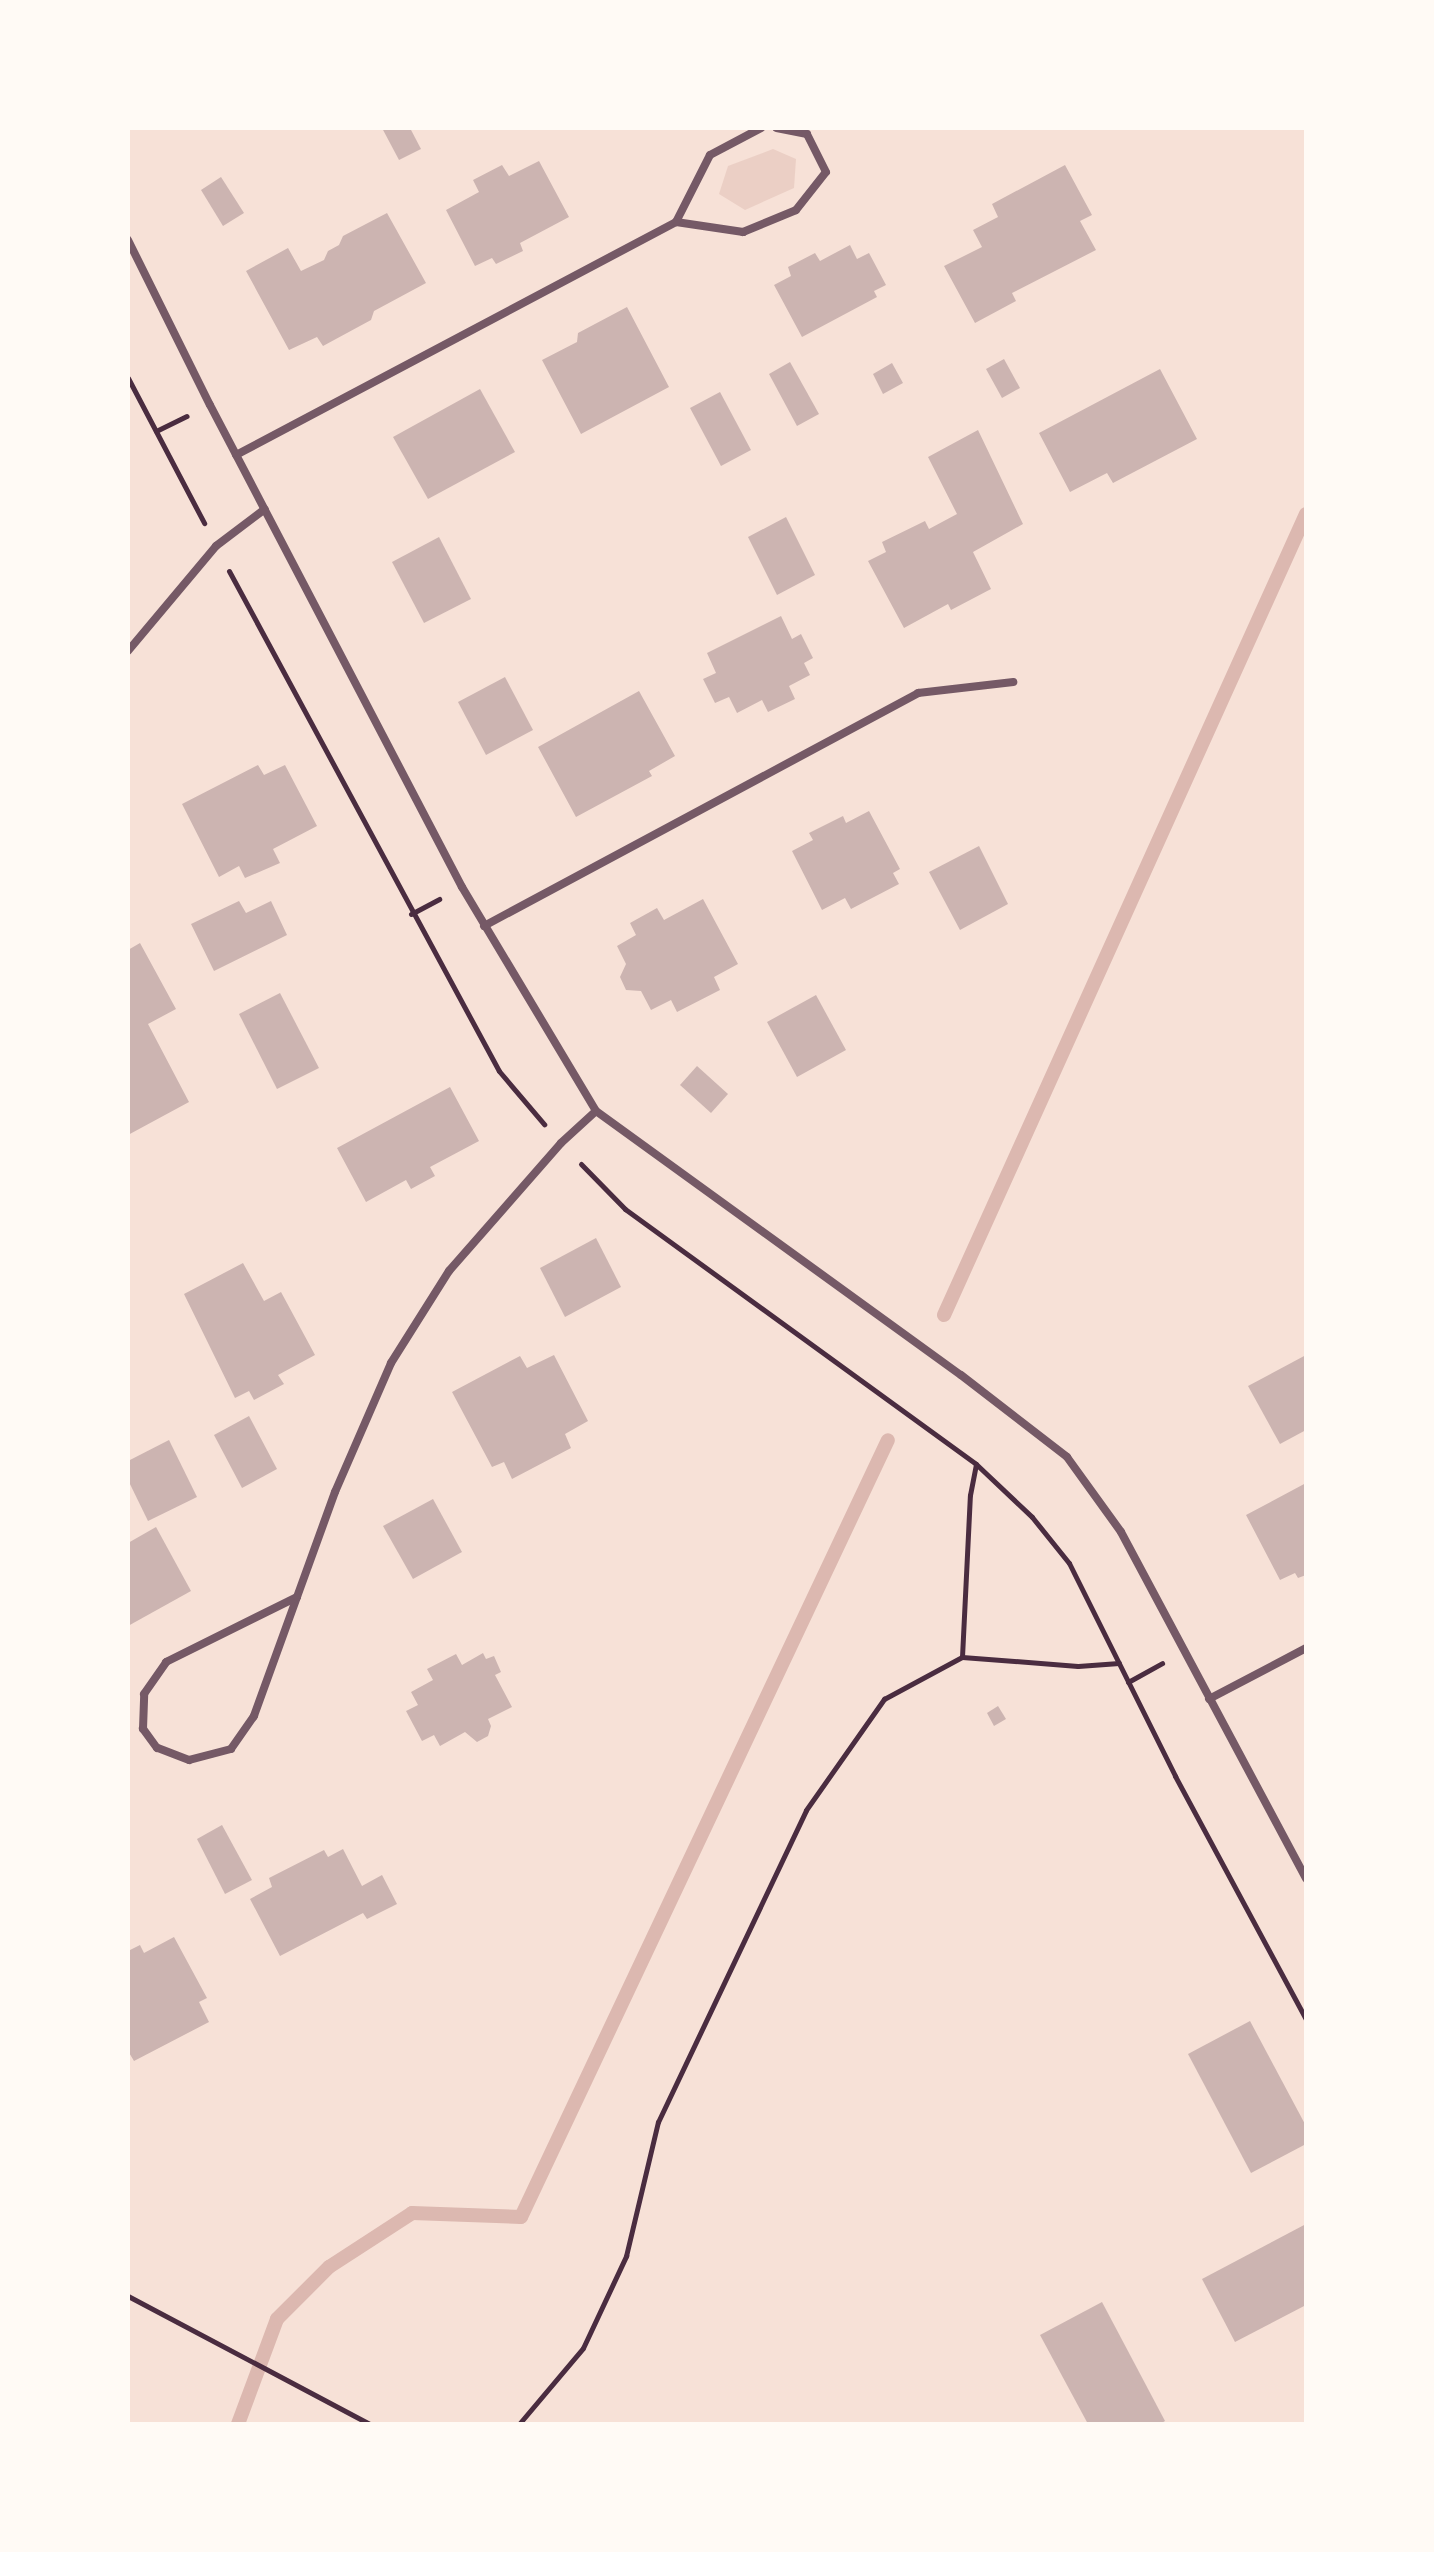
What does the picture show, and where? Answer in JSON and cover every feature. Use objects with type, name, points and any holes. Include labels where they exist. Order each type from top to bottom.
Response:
[{"type":"street","points":[[236,455],[676,222],[710,155],[761,128]]},
{"type":"street","points":[[676,222],[743,232],[796,210],[826,172],[807,134],[777,128]]},
{"type":"street","points":[[128,240],[236,455],[484,926],[596,1111],[961,1375],[1067,1457],[1121,1532],[1306,1879]]},
{"type":"street","points":[[128,651],[216,546],[265,509]]},
{"type":"street","points":[[484,926],[918,693],[1013,682]]},
{"type":"street","points":[[297,1597],[166,1662],[144,1694],[143,1729],[157,1748],[189,1760],[231,1749],[254,1716],[335,1492],[404,1342],[449,1271],[561,1143],[596,1111]]},
{"type":"street","points":[[1209,1699],[1306,1648]]},
{"type":"path","points":[[962,1657],[970,1495],[976,1464]]},
{"type":"path","points":[[1128,1682],[1184,1651]]},
{"type":"path","points":[[519,2424],[583,2348],[626,2256],[658,2122],[806,1810],[884,1699],[962,1657],[1078,1666],[1119,1663]]},
{"type":"path","points":[[128,2296],[277,2372],[370,2424]]},
{"type":"shaded area","points":[[773,149],[796,159],[794,188],[745,210],[719,194],[728,166]]},
{"type":"building","points":[[382,128],[410,128],[421,149],[399,160]]},
{"type":"building","points":[[539,161],[569,217],[520,243],[523,251],[496,264],[492,258],[475,266],[446,210],[479,192],[473,180],[502,165],[509,176]]},
{"type":"building","points":[[1065,165],[1092,215],[1080,221],[1096,250],[1012,293],[1016,301],[975,323],[944,266],[982,247],[973,230],[998,217],[992,204]]},
{"type":"building","points":[[221,177],[244,213],[223,226],[201,190]]},
{"type":"building","points":[[387,213],[426,283],[374,311],[371,320],[323,346],[317,337],[289,350],[246,271],[288,248],[301,271],[324,260],[328,251],[339,245],[343,236]]},
{"type":"building","points":[[850,245],[857,259],[869,253],[886,285],[874,291],[877,297],[802,337],[774,285],[791,276],[788,267],[815,253],[820,261]]},
{"type":"building","points":[[627,307],[669,387],[581,434],[542,360],[577,342],[578,333]]},
{"type":"building","points":[[1004,359],[1020,388],[1002,398],[986,369]]},
{"type":"building","points":[[790,362],[819,414],[797,426],[769,374]]},
{"type":"building","points":[[892,363],[903,383],[883,394],[873,374]]},
{"type":"building","points":[[1160,369],[1197,439],[1113,483],[1107,473],[1070,492],[1039,433]]},
{"type":"building","points":[[480,389],[515,452],[428,499],[393,437]]},
{"type":"building","points":[[720,392],[751,450],[721,466],[690,408]]},
{"type":"building","points":[[978,430],[1023,524],[973,552],[991,589],[951,610],[948,604],[904,628],[868,561],[886,552],[882,542],[925,521],[929,529],[957,514],[928,457]]},
{"type":"building","points":[[786,517],[815,575],[777,595],[748,537]]},
{"type":"building","points":[[439,537],[471,599],[424,623],[392,562]]},
{"type":"building","points":[[781,616],[792,639],[801,634],[813,658],[804,663],[810,675],[789,686],[795,699],[768,712],[762,700],[737,713],[729,697],[715,703],[703,679],[716,673],[707,653]]},
{"type":"building","points":[[505,677],[533,730],[486,755],[458,702]]},
{"type":"building","points":[[639,691],[675,756],[649,771],[652,776],[576,817],[538,747]]},
{"type":"building","points":[[258,765],[264,775],[285,765],[317,826],[273,849],[280,863],[245,878],[239,866],[219,877],[182,804]]},
{"type":"building","points":[[869,811],[900,869],[893,873],[899,884],[851,909],[845,898],[822,910],[792,851],[813,840],[809,833],[843,816],[846,823]]},
{"type":"building","points":[[979,846],[1008,904],[960,930],[929,872]]},
{"type":"building","points":[[703,899],[738,964],[714,977],[720,990],[677,1012],[671,1000],[651,1010],[641,991],[626,990],[620,977],[626,964],[617,946],[636,935],[630,923],[657,908],[664,920]]},
{"type":"building","points":[[239,901],[246,913],[271,901],[287,935],[214,971],[191,924]]},
{"type":"building","points":[[140,943],[176,1009],[148,1024],[189,1102],[128,1135],[128,950]]},
{"type":"building","points":[[280,993],[319,1068],[277,1089],[239,1014]]},
{"type":"building","points":[[816,995],[846,1050],[797,1077],[767,1022]]},
{"type":"building","points":[[697,1066],[728,1094],[711,1113],[680,1085]]},
{"type":"building","points":[[450,1087],[479,1141],[430,1167],[435,1176],[411,1189],[406,1180],[366,1202],[337,1148]]},
{"type":"building","points":[[596,1238],[621,1287],[565,1317],[540,1268]]},
{"type":"building","points":[[243,1263],[264,1301],[281,1292],[315,1355],[278,1375],[284,1384],[254,1400],[249,1391],[235,1398],[184,1294]]},
{"type":"building","points":[[554,1355],[588,1421],[565,1434],[571,1448],[512,1479],[504,1462],[492,1467],[452,1392],[520,1356],[527,1368]]},
{"type":"building","points":[[1306,1355],[1306,1430],[1280,1444],[1248,1386]]},
{"type":"building","points":[[249,1416],[277,1469],[242,1488],[214,1435]]},
{"type":"building","points":[[169,1440],[197,1497],[148,1521],[128,1480],[128,1461]]},
{"type":"building","points":[[1306,1483],[1306,1575],[1298,1578],[1295,1573],[1280,1580],[1246,1515]]},
{"type":"building","points":[[433,1499],[462,1552],[413,1579],[383,1526]]},
{"type":"building","points":[[156,1527],[191,1591],[128,1626],[128,1543]]},
{"type":"building","points":[[483,1653],[486,1659],[494,1656],[501,1672],[495,1675],[512,1707],[488,1719],[491,1726],[488,1736],[477,1742],[465,1732],[440,1746],[434,1735],[422,1741],[406,1711],[418,1705],[411,1692],[433,1680],[427,1669],[456,1654],[462,1665]]},
{"type":"building","points":[[998,1706],[1006,1719],[994,1726],[987,1713]]},
{"type":"building","points":[[222,1825],[252,1880],[225,1894],[197,1839]]},
{"type":"building","points":[[343,1849],[362,1886],[382,1875],[397,1904],[367,1919],[363,1913],[280,1956],[250,1899],[272,1887],[269,1878],[324,1850],[328,1857]]},
{"type":"building","points":[[174,1937],[207,1998],[199,2002],[209,2022],[134,2061],[128,2051],[128,1951],[140,1945],[144,1953]]},
{"type":"building","points":[[1250,2021],[1306,2126],[1306,2144],[1251,2173],[1188,2054]]},
{"type":"building","points":[[1306,2224],[1306,2305],[1235,2342],[1202,2279]]},
{"type":"building","points":[[1102,2302],[1165,2421],[1160,2424],[1088,2424],[1040,2335]]},
{"type":"waterway","points":[[944,1315],[1306,514]]},
{"type":"waterway","points":[[238,2424],[277,2319],[329,2267],[412,2213],[521,2217],[888,1440]]}]
